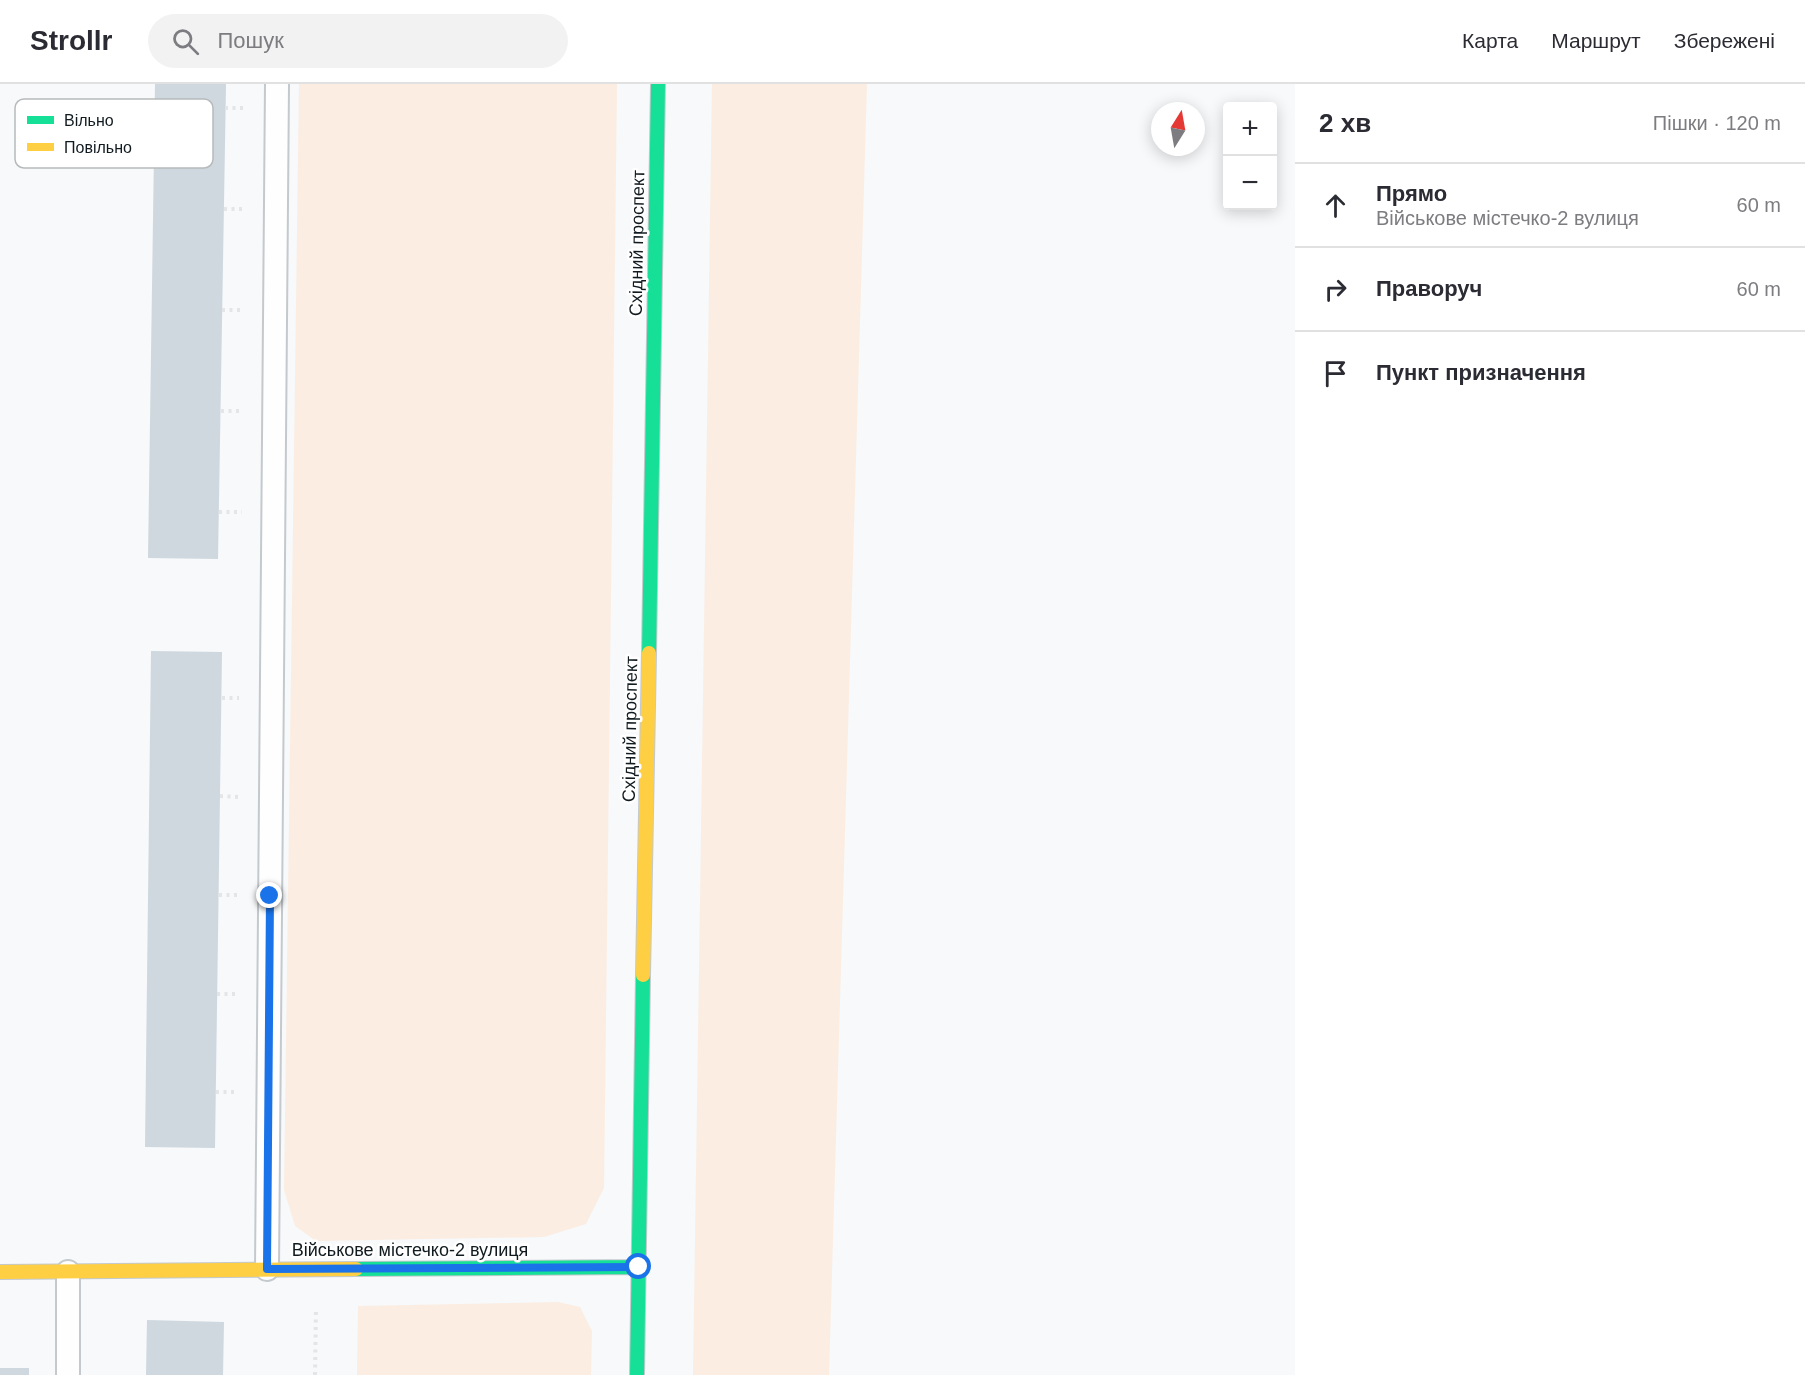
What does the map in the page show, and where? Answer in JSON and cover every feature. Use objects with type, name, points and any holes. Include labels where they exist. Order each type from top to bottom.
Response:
[{"type":"main road","name":"Східний проспект","points":[[637,1375],[658,84]]},
{"type":"main road","name":"Військове містечко-2 вулиця","points":[[0,1272],[639,1267]]},
{"type":"lane","points":[[267,1269],[277,84]]},
{"type":"lane","points":[[68,1272],[68,1375]]},
{"type":"path","points":[[315,1375],[316,1269]]},
{"type":"shaded area","points":[[299,84],[617,84],[604,1188],[586,1224],[544,1237],[316,1241],[295,1226],[284,1190]]},
{"type":"shaded area","points":[[712,84],[867,84],[829,1375],[693,1375]]},
{"type":"shaded area","points":[[558,1302],[580,1307],[592,1331],[591,1375],[357,1375],[358,1306]]},
{"type":"building","points":[[155,84],[226,84],[218,559],[148,558],[154,168],[213,168],[213,99],[155,99]]},
{"type":"building","points":[[151,651],[222,652],[215,1148],[145,1147]]},
{"type":"building","points":[[147,1320],[224,1322],[223,1375],[146,1375]]},
{"type":"building","points":[[0,1368],[29,1368],[29,1375],[0,1375]]},
{"type":"traffic: fast","points":[[649,653],[658,84]]},
{"type":"traffic: fast","points":[[637,1375],[643,975]]},
{"type":"traffic: fast","points":[[356,1269],[639,1267]]},
{"type":"traffic: slow","points":[[643,975],[649,653]]},
{"type":"traffic: slow","points":[[0,1272],[356,1269]]},
{"type":"route","points":[[270,896],[267,1269],[639,1267]]}]
